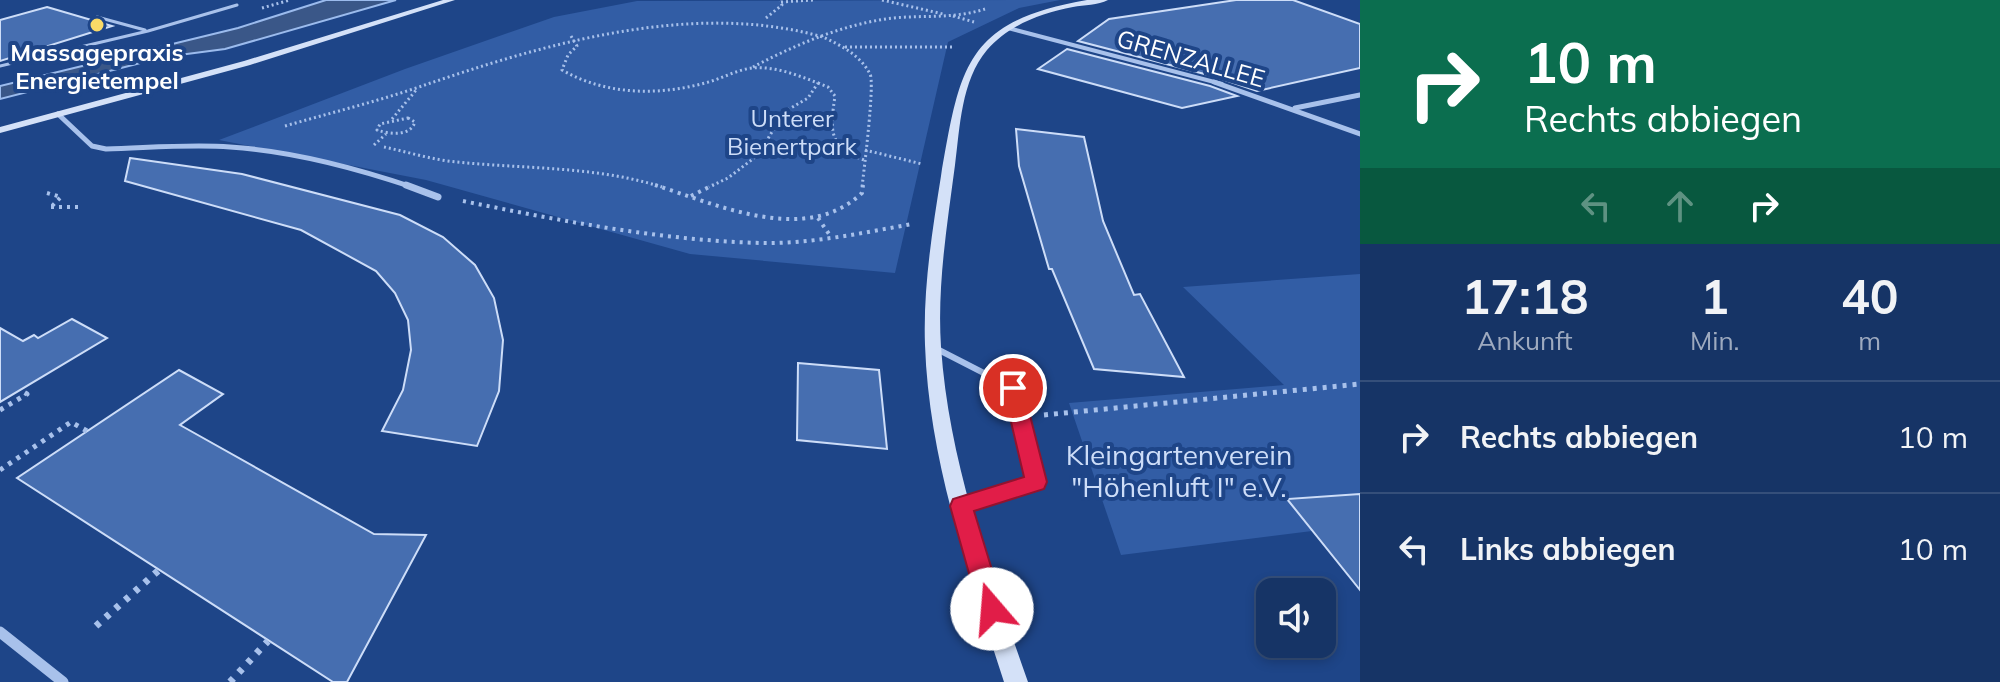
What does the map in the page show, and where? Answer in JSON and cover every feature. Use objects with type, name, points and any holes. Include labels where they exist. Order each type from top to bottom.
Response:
[{"type":"street","points":[[0,130],[259,60],[451,0]]},
{"type":"street","points":[[1016,682],[961,506],[939,403],[933,347],[933,270],[960,97],[982,50],[1008,28],[1035,15],[1104,0]]},
{"type":"street","name":"GRENZALLEE","points":[[1008,28],[1194,76],[1294,108],[1360,134]]},
{"type":"street","points":[[1294,108],[1360,95]]},
{"type":"street","points":[[58,114],[92,146],[106,149],[233,147],[346,168],[438,197]]},
{"type":"street","points":[[0,632],[63,682]]},
{"type":"lane","points":[[0,66],[148,31],[237,5]]},
{"type":"lane","points":[[97,17],[148,31]]},
{"type":"lane","points":[[933,347],[1013,388],[1036,482],[961,506]]},
{"type":"path","points":[[386,134],[377,130],[380,124],[408,118],[415,122],[413,128],[386,134],[374,145],[454,162],[555,169],[642,181],[752,216],[818,218],[846,208],[862,193],[867,118],[873,97],[872,76],[858,58],[844,47],[797,25],[765,19],[776,13],[781,1],[813,0]]},
{"type":"path","points":[[882,0],[1008,28]]},
{"type":"path","points":[[279,127],[418,87],[512,52],[571,35],[577,46],[568,55],[562,70],[578,81],[612,88],[656,91],[691,87],[750,68],[821,37],[878,20],[951,16],[992,5]]},
{"type":"path","points":[[844,47],[938,45],[982,50]]},
{"type":"path","points":[[750,68],[781,68],[828,87],[835,96],[830,128],[836,145],[850,156],[864,160]]},
{"type":"path","points":[[690,197],[728,178],[758,155],[784,112],[808,98],[818,83]]},
{"type":"path","points":[[392,119],[418,87]]},
{"type":"path","points":[[865,150],[948,171]]},
{"type":"path","points":[[47,193],[61,197],[51,207],[81,207]]},
{"type":"path","points":[[473,202],[614,231],[762,243],[832,238],[940,219]]},
{"type":"path","points":[[818,218],[832,238]]},
{"type":"path","points":[[1020,416],[1360,384]]},
{"type":"path","points":[[0,410],[27,394],[20,390]]},
{"type":"path","points":[[0,470],[71,422],[87,431]]},
{"type":"path","points":[[96,626],[159,570]]},
{"type":"path","points":[[230,682],[268,641]]},
{"type":"green space","name":"Unterer Bienertpark","points":[[1060,0],[1019,8],[948,42],[895,273],[690,254],[426,180],[219,140],[405,69],[554,17],[637,1]]},
{"type":"green space","name":"Kleingartenverein \"Höhenluft I\" e.V.","points":[[1360,274],[1360,525],[1121,555],[1069,403],[1284,385],[1183,287]]},
{"type":"shaded area","points":[[326,0],[396,0],[225,49],[164,57],[0,99],[0,86],[238,28]]},
{"type":"building","points":[[1236,0],[1293,0],[1360,24],[1360,68],[1257,91],[1216,77],[1078,41],[1109,19]]},
{"type":"building","points":[[47,7],[112,26],[0,61],[0,20]]},
{"type":"building","points":[[1067,49],[1210,86],[1237,96],[1182,108],[1038,69]]},
{"type":"building","points":[[1016,129],[1084,137],[1103,221],[1134,295],[1140,294],[1184,377],[1094,369],[1052,269],[1049,269],[1019,166]]},
{"type":"building","points":[[130,158],[242,174],[400,215],[443,237],[475,265],[494,298],[503,340],[499,391],[477,446],[382,431],[403,390],[411,350],[408,320],[395,293],[376,271],[301,230],[125,181]]},
{"type":"building","points":[[72,319],[107,338],[0,402],[0,328],[23,341],[34,335],[38,338]]},
{"type":"building","points":[[798,363],[879,370],[887,449],[797,440]]},
{"type":"building","points":[[179,370],[223,394],[180,425],[374,534],[426,535],[347,682],[333,682],[17,478]]},
{"type":"building","points":[[1360,494],[1360,590],[1287,499]]},
{"type":"place","name":"Massagepraxis Energietempel","points":[[97,25]]},
{"type":"route","points":[[992,609],[961,506],[1036,482],[1013,388]]}]
